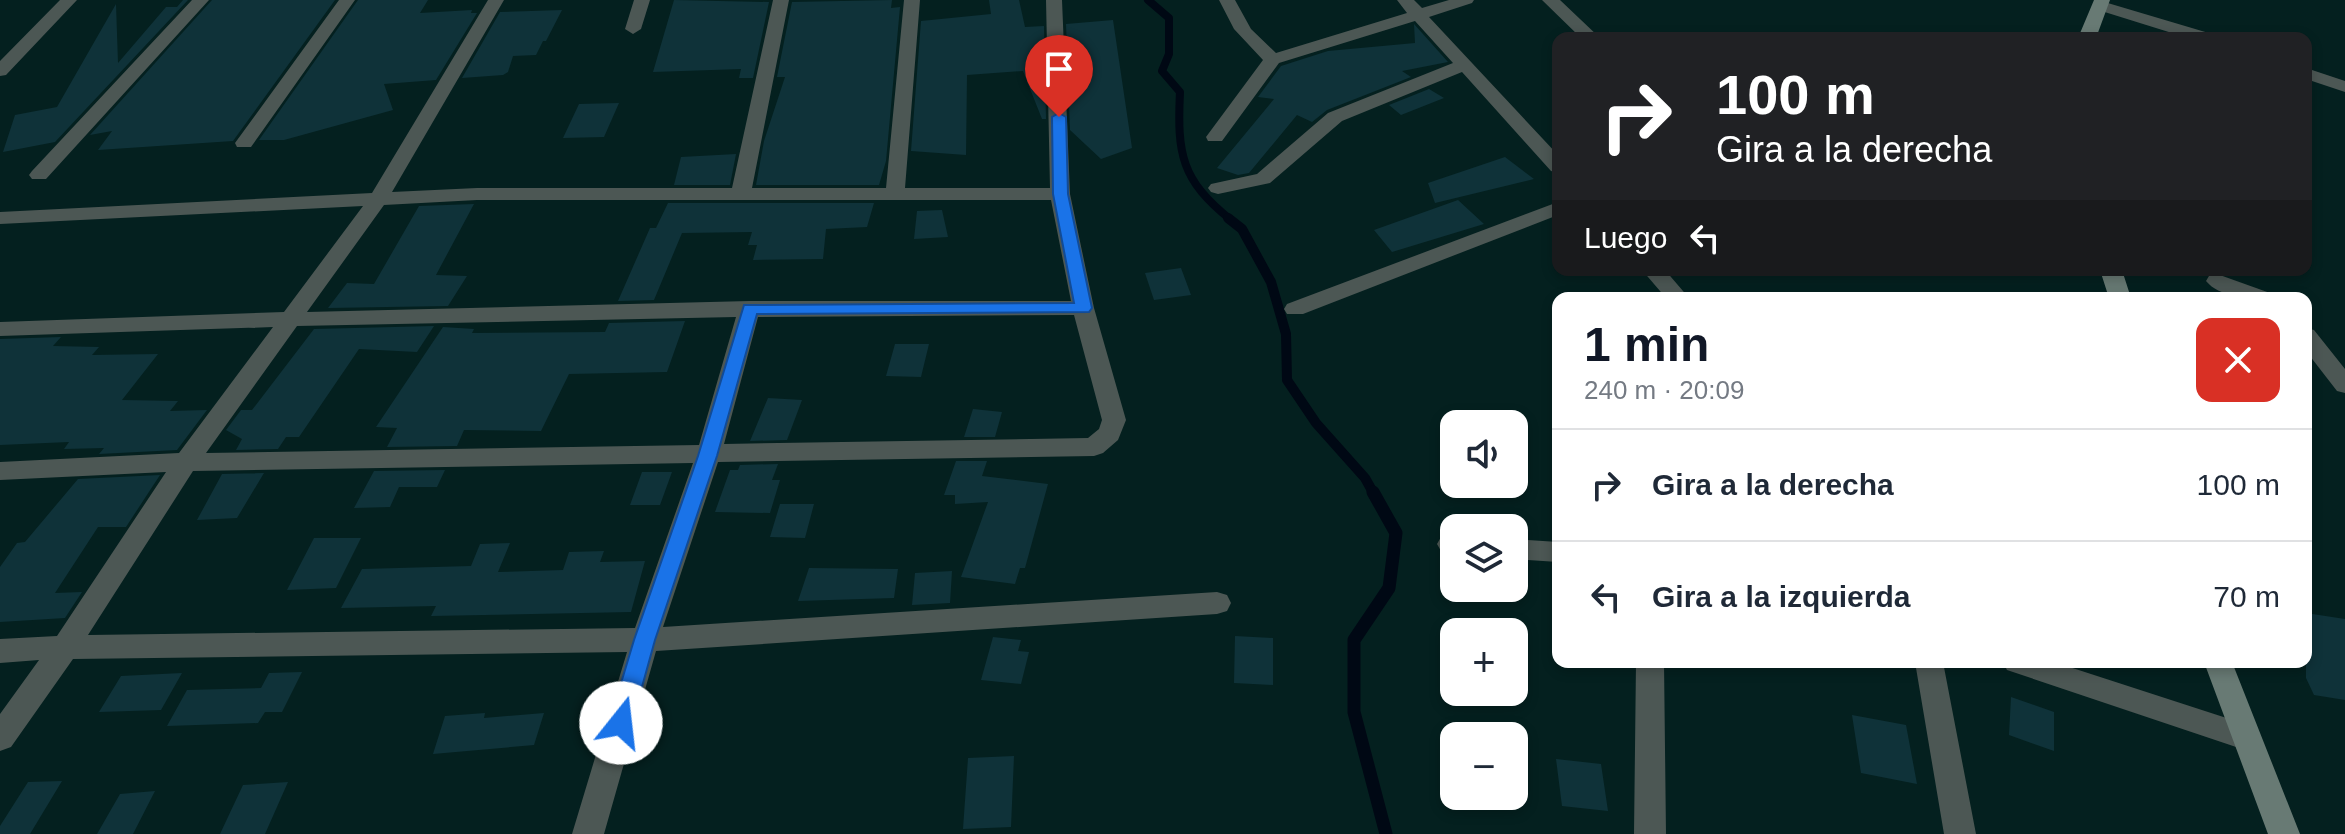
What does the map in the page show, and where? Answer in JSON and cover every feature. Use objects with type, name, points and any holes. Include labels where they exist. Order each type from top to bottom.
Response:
[{"type":"street","points":[[0,71],[69,0]]},
{"type":"street","points":[[39,175],[201,0]]},
{"type":"street","points":[[244,143],[347,0]]},
{"type":"street","points":[[0,738],[65,647],[186,462],[380,196],[496,0]]},
{"type":"street","points":[[633,29],[642,0]]},
{"type":"street","points":[[741,192],[781,0]]},
{"type":"street","points":[[895,193],[912,0]]},
{"type":"street","points":[[0,471],[186,462],[708,456],[1094,447],[1109,434],[1114,420],[1083,308],[1060,194],[1054,0]]},
{"type":"street","points":[[1227,0],[1232,14],[1250,40],[1273,59]]},
{"type":"street","points":[[1405,0],[1552,160]]},
{"type":"street","points":[[1215,137],[1273,59],[1466,0]]},
{"type":"street","points":[[1550,0],[1585,32]]},
{"type":"street","points":[[2090,32],[2102,3],[2188,32]]},
{"type":"street","points":[[1218,188],[1263,179],[1335,117],[1464,65]]},
{"type":"street","points":[[2312,75],[2345,87]]},
{"type":"street","points":[[0,218],[380,196],[741,192],[1060,194]]},
{"type":"street","points":[[1295,309],[1552,210]]},
{"type":"street","points":[[1658,276],[1673,292]]},
{"type":"street","points":[[2217,281],[2246,292]]},
{"type":"street","points":[[0,329],[291,318],[750,308],[1083,308]]},
{"type":"street","points":[[588,834],[645,640],[708,456],[750,308]]},
{"type":"street","points":[[2312,343],[2345,385]]},
{"type":"street","points":[[1528,550],[1552,552]]},
{"type":"street","points":[[0,651],[65,647],[645,640],[1217,603]]},
{"type":"street","points":[[1650,668],[1650,834]]},
{"type":"street","points":[[1930,668],[1960,834]]},
{"type":"street","points":[[2035,668],[2245,737]]},
{"type":"street","points":[[2220,668],[2284,834]]},
{"type":"building","points":[[183,0],[188,0],[55,142],[3,152],[15,115],[57,107],[116,4],[118,63],[166,7],[177,7]]},
{"type":"building","points":[[212,0],[335,0],[233,141],[98,150],[112,131],[90,135]]},
{"type":"building","points":[[358,0],[428,0],[420,13],[472,10],[471,13],[477,13],[436,80],[384,84],[393,110],[284,140],[259,140]]},
{"type":"building","points":[[674,0],[769,2],[753,78],[739,78],[741,69],[653,72]]},
{"type":"building","points":[[892,0],[891,8],[900,7],[886,161],[879,185],[756,185],[764,141],[785,77],[777,77],[792,2]]},
{"type":"building","points":[[989,0],[1019,0],[1025,27],[1044,26],[1046,119],[1042,119],[1023,71],[967,75],[966,155],[911,151],[921,21],[991,14]]},
{"type":"building","points":[[562,10],[536,55],[513,56],[508,72],[503,75],[462,78],[500,12]]},
{"type":"building","points":[[1113,20],[1132,148],[1101,159],[1070,130],[1066,24]]},
{"type":"building","points":[[1414,24],[1448,62],[1402,71],[1411,77],[1327,110],[1312,122],[1297,115],[1249,173],[1238,175],[1217,168],[1274,99],[1258,97],[1281,66],[1328,51],[1415,43]]},
{"type":"building","points":[[1429,89],[1444,98],[1401,115],[1389,105]]},
{"type":"building","points":[[619,103],[604,137],[563,138],[579,104]]},
{"type":"building","points":[[736,154],[730,185],[674,185],[681,157]]},
{"type":"building","points":[[1505,157],[1534,179],[1435,203],[1428,183]]},
{"type":"building","points":[[1458,200],[1484,224],[1392,252],[1374,230]]},
{"type":"building","points":[[668,203],[874,203],[867,227],[826,229],[823,259],[753,260],[757,245],[748,245],[752,232],[682,233],[654,300],[618,301],[650,228],[656,228]]},
{"type":"building","points":[[474,204],[436,275],[467,276],[448,306],[328,308],[347,283],[374,284],[419,206]]},
{"type":"building","points":[[942,210],[948,237],[914,239],[917,211]]},
{"type":"building","points":[[1181,268],[1191,295],[1154,300],[1145,273]]},
{"type":"building","points":[[685,321],[667,372],[569,374],[541,431],[464,430],[457,446],[387,447],[397,428],[376,427],[443,327],[474,329],[472,333],[605,332],[609,323]]},
{"type":"building","points":[[434,326],[417,352],[359,349],[299,437],[286,437],[278,449],[236,450],[242,439],[226,430],[241,410],[252,410],[314,329]]},
{"type":"building","points":[[61,337],[53,346],[99,347],[92,355],[158,354],[122,400],[178,401],[170,411],[207,410],[177,450],[99,454],[104,448],[64,449],[69,442],[0,445],[0,339]]},
{"type":"building","points":[[895,344],[929,344],[921,377],[886,376]]},
{"type":"building","points":[[768,398],[802,400],[787,440],[750,441]]},
{"type":"building","points":[[973,409],[1002,412],[995,437],[964,437]]},
{"type":"building","points":[[956,461],[987,461],[982,476],[1048,484],[1025,568],[1020,568],[1015,584],[961,577],[988,502],[955,504],[955,495],[944,495]]},
{"type":"building","points":[[778,464],[772,480],[780,480],[770,513],[715,512],[730,470],[738,470],[740,465]]},
{"type":"building","points":[[445,470],[437,487],[399,487],[390,507],[354,508],[374,471]]},
{"type":"building","points":[[642,472],[672,472],[660,505],[630,505]]},
{"type":"building","points":[[264,473],[237,518],[197,520],[222,474]]},
{"type":"building","points":[[160,475],[126,527],[98,527],[55,593],[82,592],[65,618],[0,622],[0,567],[17,543],[25,542],[78,479]]},
{"type":"building","points":[[780,504],[814,504],[805,538],[770,537]]},
{"type":"building","points":[[314,538],[361,538],[336,588],[287,590]]},
{"type":"building","points":[[510,543],[498,572],[563,570],[569,552],[604,551],[600,562],[645,561],[631,612],[431,616],[436,606],[341,608],[362,569],[471,566],[480,544]]},
{"type":"building","points":[[809,568],[898,569],[894,598],[798,601]]},
{"type":"building","points":[[952,571],[950,603],[912,605],[915,573]]},
{"type":"building","points":[[2312,614],[2345,619],[2345,700],[2314,695],[2306,678],[2306,668],[2312,668]]},
{"type":"building","points":[[1235,636],[1273,638],[1273,685],[1234,683]]},
{"type":"building","points":[[993,637],[1021,640],[1018,651],[1029,652],[1021,684],[981,680]]},
{"type":"building","points":[[302,672],[282,712],[265,712],[258,723],[167,726],[187,690],[261,688],[269,673]]},
{"type":"building","points":[[182,673],[161,710],[99,712],[121,676]]},
{"type":"building","points":[[2011,697],[2054,712],[2054,751],[2009,735]]},
{"type":"building","points":[[485,713],[484,718],[544,713],[534,745],[433,754],[445,716]]},
{"type":"building","points":[[1852,715],[1906,725],[1917,784],[1861,773]]},
{"type":"building","points":[[1014,756],[1011,827],[963,829],[968,758]]},
{"type":"building","points":[[1556,759],[1601,764],[1608,811],[1562,806]]},
{"type":"building","points":[[62,781],[30,834],[0,834],[0,826],[28,782]]},
{"type":"building","points":[[288,782],[265,834],[220,834],[243,785]]},
{"type":"building","points":[[155,791],[133,834],[97,834],[120,794]]},
{"type":"waterway","points":[[1148,0],[1169,18],[1169,54],[1162,71],[1180,92],[1180,133],[1186,164],[1202,192],[1231,220]]},
{"type":"waterway","points":[[1228,218],[1242,229],[1271,282],[1286,334],[1287,380],[1316,423],[1365,478],[1374,494]]},
{"type":"waterway","points":[[1373,492],[1396,533],[1389,588],[1354,640],[1354,712],[1386,834]]},
{"type":"route","points":[[621,723],[645,640],[708,456],[750,308],[1083,308],[1060,194],[1059,117]]}]
